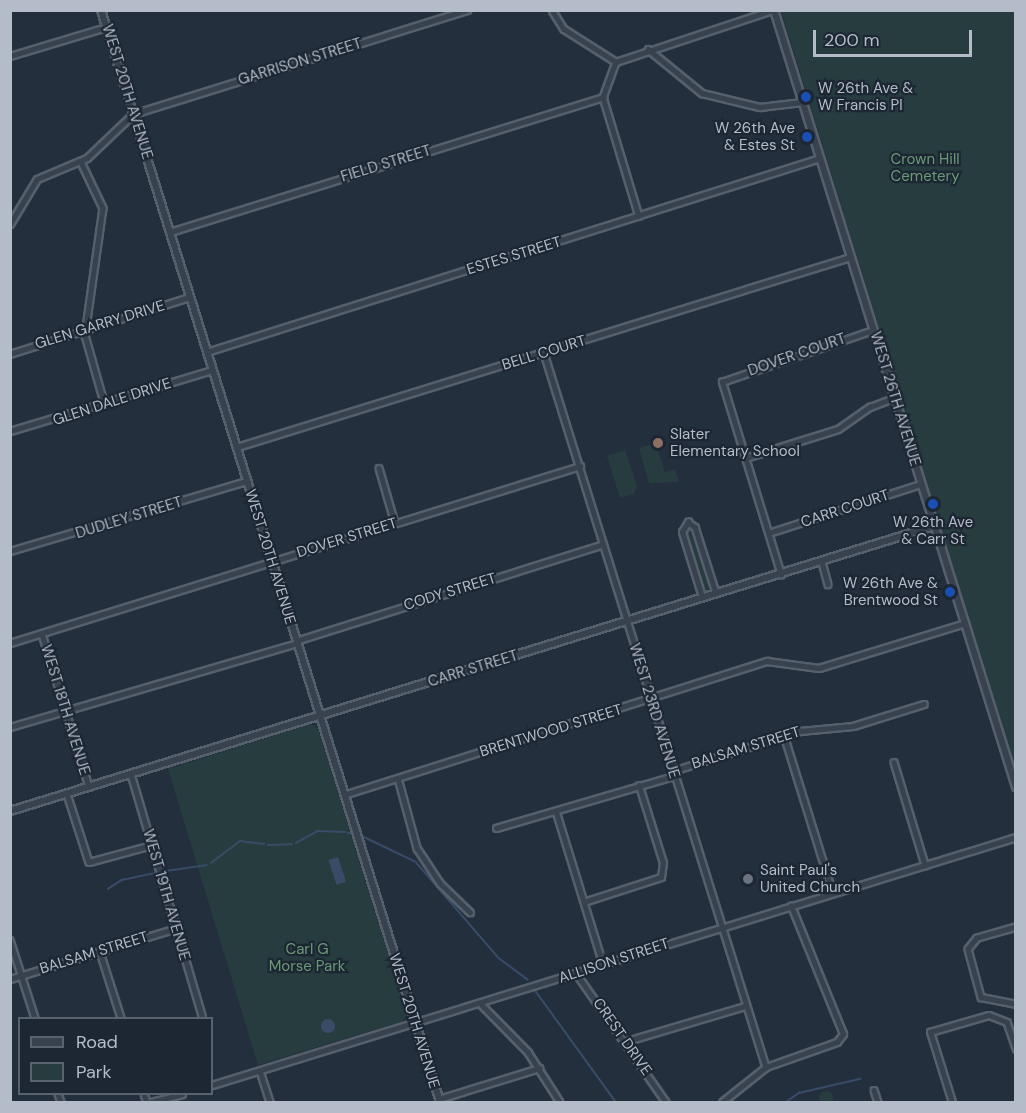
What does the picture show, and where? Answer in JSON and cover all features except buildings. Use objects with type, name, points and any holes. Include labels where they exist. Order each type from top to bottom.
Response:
[{"type":"street","name":"WEST 20TH AVENUE","points":[[101,10],[440,1101]]},
{"type":"street","name":"GARRISON STREET","points":[[133,114],[467,10]]},
{"type":"street","points":[[552,10],[564,28],[616,62]]},
{"type":"street","points":[[639,216],[603,97],[616,62],[773,10]]},
{"type":"street","name":"WEST 26TH AVENUE","points":[[773,10],[1016,787]]},
{"type":"street","points":[[10,56],[106,27]]},
{"type":"street","points":[[648,50],[702,93],[760,107],[802,102]]},
{"type":"street","name":"FIELD STREET","points":[[170,232],[603,97]]},
{"type":"street","points":[[10,224],[37,179],[81,162],[133,114]]},
{"type":"street","name":"ESTES STREET","points":[[207,352],[820,158]]},
{"type":"street","points":[[81,162],[103,208],[86,330],[104,402]]},
{"type":"street","name":"BELL COURT","points":[[237,447],[850,257]]},
{"type":"street","name":"GLEN GARRY DRIVE","points":[[10,354],[190,297]]},
{"type":"street","name":"DOVER COURT","points":[[745,458],[722,382],[873,330]]},
{"type":"street","name":"WEST 23RD AVENUE","points":[[544,353],[745,1006],[766,1067]]},
{"type":"street","name":"GLEN DALE DRIVE","points":[[10,431],[212,370]]},
{"type":"street","points":[[781,575],[745,458],[838,429],[870,407],[894,398]]},
{"type":"street","name":"DOVER STREET","points":[[10,644],[580,466]]},
{"type":"street","points":[[379,468],[395,523]]},
{"type":"street","name":"DUDLEY STREET","points":[[10,551],[247,481]]},
{"type":"street","name":"CARR COURT","points":[[769,533],[921,484]]},
{"type":"street","points":[[702,597],[682,532],[688,522],[695,527],[716,593]]},
{"type":"street","name":"CARR STREET","points":[[10,811],[934,526]]},
{"type":"street","name":"CODY STREET","points":[[10,727],[297,642],[603,544]]},
{"type":"street","points":[[822,562],[828,584]]},
{"type":"street","name":"BRENTWOOD STREET","points":[[344,795],[652,700],[767,661],[819,668],[964,623]]},
{"type":"street","name":"WEST 18TH AVENUE","points":[[42,634],[89,787]]},
{"type":"street","name":"BALSAM STREET","points":[[496,828],[639,786],[784,735],[854,726],[924,704]]},
{"type":"street","points":[[784,735],[833,893]]},
{"type":"street","points":[[894,762],[925,865]]},
{"type":"street","name":"WEST 19TH AVENUE","points":[[131,774],[202,1016]]},
{"type":"street","points":[[398,778],[417,848],[440,883],[470,912]]},
{"type":"street","points":[[584,902],[657,879],[664,868],[639,786]]},
{"type":"street","name":"WEST 18TH AVENUE","points":[[67,794],[89,862],[152,845]]},
{"type":"street","points":[[556,811],[603,964]]},
{"type":"street","name":"ALLISON STREET","points":[[213,1085],[1016,837]]},
{"type":"street","points":[[722,1102],[766,1067],[837,1042],[842,1021],[791,906]]},
{"type":"street","points":[[1016,927],[970,943],[981,997],[1016,1004]]},
{"type":"street","name":"BALSAM STREET","points":[[10,978],[177,928]]},
{"type":"street","points":[[10,940],[35,1017]]},
{"type":"street","points":[[100,952],[121,1017]]},
{"type":"street","name":"CREST DRIVE","points":[[576,973],[627,1041],[666,1102]]},
{"type":"street","points":[[480,1002],[539,1068],[560,1102]]},
{"type":"street","points":[[627,1041],[745,1006]]},
{"type":"street","points":[[952,1102],[930,1032],[983,1015],[1007,1022],[1016,1048]]},
{"type":"street","points":[[440,1101],[539,1068]]},
{"type":"street","points":[[260,1071],[270,1102]]},
{"type":"street","points":[[874,1090],[878,1102]]},
{"type":"street","points":[[149,1102],[178,1095]]},
{"type":"green space","name":"Crown Hill Cemetery","points":[[781,11],[1015,11],[1015,768]]},
{"type":"green space","points":[[656,443],[665,472],[675,469],[679,482],[649,483],[639,448]]},
{"type":"green space","points":[[625,450],[637,486],[634,494],[620,498],[607,456]]},
{"type":"green space","points":[[688,525],[711,586],[706,591],[685,531]]},
{"type":"green space","name":"Carl G Morse Park","points":[[311,724],[318,728],[407,1015],[403,1021],[258,1065],[168,769]]},
{"type":"green space","points":[[826,1091],[831,1093],[833,1098],[831,1103],[826,1105],[821,1103],[819,1098],[821,1093]]},
{"type":"water","points":[[338,857],[346,882],[337,885],[328,860]]},
{"type":"water","points":[[328,1019],[333,1021],[335,1026],[333,1031],[328,1033],[323,1031],[321,1026],[323,1021]]},
{"type":"waterway","points":[[296,843],[318,831],[345,832]]},
{"type":"waterway","points":[[362,836],[416,862],[499,958],[528,980]]},
{"type":"waterway","points":[[211,863],[240,841],[264,844]]},
{"type":"waterway","points":[[268,845],[292,844]]},
{"type":"waterway","points":[[166,871],[207,865]]},
{"type":"waterway","points":[[108,889],[122,880],[156,873]]},
{"type":"waterway","points":[[535,990],[616,1102]]},
{"type":"waterway","points":[[786,1102],[799,1093],[860,1079]]},
{"type":"place","name":"W 26th Ave & W Francis Pl","points":[[806,97]]},
{"type":"place","name":"W 26th Ave & Estes St","points":[[807,137]]},
{"type":"place","name":"Slater Elementary School","points":[[658,443]]},
{"type":"place","name":"W 26th Ave & Carr St","points":[[933,504]]},
{"type":"place","name":"W 26th Ave & Brentwood St","points":[[950,592]]},
{"type":"place","name":"Saint Paul's United Church","points":[[748,879]]}]
